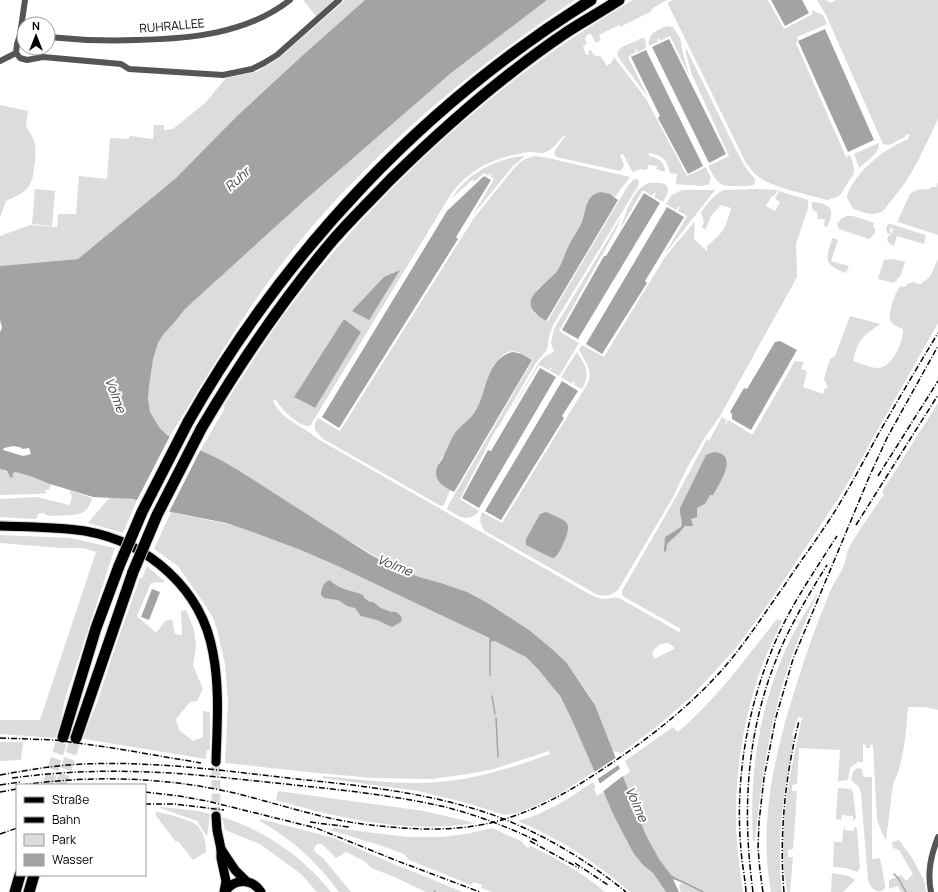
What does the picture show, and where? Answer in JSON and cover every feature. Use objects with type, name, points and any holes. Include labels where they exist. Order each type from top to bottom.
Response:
[{"type":"highway","points":[[63,738],[96,628],[119,566],[142,512],[188,422],[227,358],[270,296],[325,227],[415,134],[458,96],[531,40],[591,0]]},
{"type":"highway","points":[[76,738],[133,572],[157,515],[201,429],[237,370],[278,310],[334,239],[370,200],[427,144],[471,105],[526,61],[568,32],[619,0]]},
{"type":"highway","points":[[15,892],[20,876]]},
{"type":"highway","points":[[29,892],[34,876]]},
{"type":"main road","points":[[0,526],[68,529],[86,531],[106,536],[123,542],[148,555],[173,576],[185,589],[197,607],[206,628],[213,652],[217,688],[216,762]]},
{"type":"main road","points":[[216,816],[221,858],[226,881],[224,892]]},
{"type":"main road","points":[[221,849],[235,870],[246,881],[254,885],[261,892]]},
{"type":"main road","points":[[224,892],[233,884],[246,881]]},
{"type":"street","points":[[23,16],[24,0]]},
{"type":"street","points":[[18,56],[27,60],[43,57],[121,64],[129,69],[229,75],[252,69],[277,55],[339,0]]},
{"type":"street","name":"RUHRALLEE","points":[[56,38],[76,40],[120,40],[175,38],[203,35],[224,31],[250,22],[271,13],[286,1]]},
{"type":"street","points":[[0,61],[16,53]]},
{"type":"street","points":[[931,892],[929,869],[938,836]]},
{"type":"green space","points":[[303,0],[334,0],[316,16]]},
{"type":"green space","points":[[345,0],[365,0],[236,117],[176,178],[78,259],[0,266],[0,236],[30,225],[57,227],[58,214],[76,214],[79,176],[107,179],[110,138],[129,139],[130,136],[153,139],[154,125],[164,125],[164,130],[173,129],[205,103],[226,78],[256,72],[278,59]]},
{"type":"green space","points":[[547,0],[575,0],[495,56],[457,87],[383,152],[348,187],[315,223],[268,282],[225,347],[170,436],[158,426],[150,412],[148,397],[151,367],[158,343],[185,309],[305,200],[451,73]]},
{"type":"green space","points":[[633,0],[667,0],[653,8],[650,12],[620,27],[619,25],[599,35],[601,40],[596,43],[591,34],[587,35],[585,39],[587,44],[583,46],[586,55],[589,54],[588,51],[591,50],[594,55],[601,57],[607,66],[611,63],[614,57],[646,99],[687,176],[706,167],[711,178],[709,184],[703,186],[676,184],[677,174],[670,173],[666,161],[658,155],[649,153],[649,156],[658,159],[664,165],[665,172],[656,169],[657,166],[648,165],[647,170],[640,169],[633,172],[623,154],[620,155],[624,165],[620,171],[556,157],[554,152],[565,136],[564,135],[555,146],[546,152],[517,154],[495,160],[476,170],[451,194],[310,426],[306,426],[296,421],[276,400],[273,400],[280,412],[292,422],[318,439],[593,596],[602,599],[621,599],[679,632],[681,629],[624,597],[622,591],[676,497],[707,439],[709,441],[722,417],[727,420],[725,423],[726,424],[728,420],[753,434],[795,361],[804,362],[801,369],[806,370],[807,372],[803,387],[823,394],[825,388],[828,388],[824,379],[830,359],[835,356],[850,316],[880,324],[869,332],[859,343],[853,361],[874,368],[882,367],[887,364],[896,354],[903,334],[903,329],[893,325],[890,320],[891,307],[895,296],[901,286],[904,287],[907,285],[906,284],[915,282],[916,284],[922,284],[922,282],[931,275],[938,259],[938,323],[842,493],[768,604],[735,649],[691,697],[655,728],[621,753],[613,751],[595,705],[566,662],[529,630],[486,602],[467,592],[419,577],[394,567],[343,537],[238,470],[219,459],[200,451],[225,408],[223,407],[283,316],[340,245],[371,211],[436,146],[506,87],[553,51]],"holes":[[[344,319],[361,332],[314,408],[294,397]],[[706,456],[705,504],[697,508],[684,528],[667,544],[665,537],[681,527],[682,522],[680,508]],[[668,643],[674,647],[674,649],[654,659],[652,652],[660,644]]]},
{"type":"green space","points":[[673,0],[768,0],[784,29],[813,14],[811,10],[823,15],[827,24],[797,37],[798,40],[796,43],[846,157],[850,155],[853,163],[854,173],[842,192],[836,198],[827,200],[772,184],[757,175],[746,163],[668,4],[668,2]]},
{"type":"green space","points":[[817,0],[826,0],[830,3],[836,0],[938,0],[938,119],[907,180],[884,210],[876,214],[869,214],[853,209],[847,198],[852,185],[863,170],[883,153],[908,139],[910,135],[906,134],[905,137],[889,145],[883,144],[826,15]]},
{"type":"green space","points":[[667,26],[673,27],[680,38],[689,75],[670,36],[660,41],[658,38],[658,42],[649,46],[651,35]]},
{"type":"green space","points":[[642,38],[645,39],[646,48],[638,52],[635,49],[636,52],[628,57],[648,97],[617,54],[620,48]]},
{"type":"green space","points":[[686,48],[736,150],[745,167],[755,179],[755,183],[753,185],[726,186],[716,180],[708,166],[729,156],[692,75],[686,54]]},
{"type":"green space","points":[[0,105],[28,111],[26,127],[34,141],[36,151],[33,175],[30,184],[27,189],[16,197],[6,201],[0,217]]},
{"type":"green space","points":[[879,143],[879,147],[875,154],[859,167],[854,154]]},
{"type":"green space","points":[[525,156],[513,166],[473,215],[494,179],[490,176],[491,173],[488,176],[484,173],[475,181],[472,180],[451,199],[465,182],[483,169],[503,160]]},
{"type":"green space","points":[[535,156],[630,177],[615,197],[610,194],[588,201],[581,224],[570,243],[560,267],[547,282],[538,288],[531,303],[534,313],[547,322],[627,187],[633,180],[638,179],[639,182],[638,186],[553,325],[549,336],[547,350],[536,363],[495,431],[460,499],[479,511],[471,517],[463,518],[447,509],[449,504],[533,360],[521,353],[511,351],[495,363],[488,378],[480,403],[447,450],[438,466],[436,475],[438,481],[450,490],[444,505],[441,506],[323,439],[315,430],[315,423],[318,418],[340,431],[474,218],[515,167],[523,160]]},
{"type":"green space","points":[[938,182],[938,235],[898,222],[910,194],[917,190],[936,187]]},
{"type":"green space","points":[[649,183],[664,184],[668,188],[668,192],[663,202],[654,197],[656,193],[652,196],[643,190],[620,229],[627,209],[634,196],[643,186]]},
{"type":"green space","points":[[35,189],[55,191],[52,226],[32,224]]},
{"type":"green space","points":[[682,190],[715,190],[665,254],[687,216],[678,211],[680,207],[676,210],[666,204],[672,195]]},
{"type":"green space","points":[[724,190],[778,190],[766,206],[775,211],[780,202],[775,199],[779,191],[808,200],[808,208],[796,244],[797,277],[720,416],[688,466],[673,497],[618,590],[613,594],[608,595],[596,594],[485,531],[480,522],[482,512],[502,523],[588,383],[590,374],[589,370],[579,350],[582,345],[604,357],[665,257],[695,221],[694,239],[707,251],[707,246],[723,230],[731,208],[721,205],[711,216],[706,229],[702,228],[704,222],[701,212],[711,199]]},
{"type":"green space","points":[[812,202],[824,204],[830,208],[831,216],[827,227],[824,226],[825,219],[818,219],[817,213],[812,209]]},
{"type":"green space","points":[[622,216],[615,232],[559,331],[579,343],[559,376],[550,371],[552,368],[551,367],[549,370],[539,365],[502,426],[538,364],[544,357],[554,352],[551,342],[554,329]]},
{"type":"green space","points":[[847,216],[853,216],[874,223],[873,227],[875,228],[875,233],[869,239],[839,229],[837,223],[840,221],[839,220]]},
{"type":"green space","points":[[888,224],[926,235],[924,244],[897,236],[894,246],[887,240],[888,236],[891,235],[893,230],[892,228],[890,229],[891,234],[888,234],[886,229]]},
{"type":"green space","points":[[834,238],[838,240],[831,261],[849,266],[846,273],[834,267],[828,261],[828,252],[832,239]]},
{"type":"green space","points":[[894,259],[905,262],[901,275],[894,283],[878,279],[884,260]]},
{"type":"green space","points":[[577,352],[585,366],[587,374],[585,384],[582,389],[574,385],[574,381],[572,384],[561,377]]},
{"type":"green space","points":[[938,403],[938,710],[926,707],[908,707],[904,747],[900,766],[893,784],[886,840],[877,820],[873,745],[870,745],[870,748],[866,748],[865,744],[863,744],[863,762],[858,762],[850,768],[848,780],[838,781],[840,750],[799,748],[797,784],[792,785],[792,791],[797,791],[793,849],[788,850],[788,857],[793,857],[790,892],[787,892],[783,848],[784,826],[789,782],[802,718],[798,717],[792,735],[794,736],[782,814],[780,872],[782,892],[771,892],[767,866],[766,840],[771,788],[781,736],[808,650],[830,592],[845,563],[848,550],[884,494],[882,492]]},
{"type":"green space","points":[[0,469],[12,474],[14,472],[30,476],[51,484],[49,490],[45,490],[46,493],[41,494],[41,492],[39,494],[0,495]]},
{"type":"green space","points":[[69,490],[92,498],[86,510],[74,515],[48,516],[41,513],[38,514],[36,519],[0,517],[0,499],[37,497],[69,505],[72,498]]},
{"type":"green space","points":[[110,497],[137,500],[123,533],[88,523]]},
{"type":"green space","points":[[171,512],[233,526],[283,543],[342,567],[485,636],[493,642],[495,640],[520,653],[527,658],[550,682],[559,696],[575,725],[595,771],[556,796],[528,809],[505,815],[467,803],[418,791],[323,778],[323,776],[402,783],[449,781],[475,777],[513,767],[550,754],[549,751],[494,769],[432,779],[373,778],[225,763],[228,701],[225,664],[217,629],[212,616],[178,566],[154,549]]},
{"type":"green space","points":[[0,520],[77,525],[107,530],[122,535],[120,538],[0,523]]},
{"type":"green space","points":[[0,535],[70,538],[115,548],[65,699],[60,725],[55,738],[0,734],[0,720],[40,720],[96,552],[83,548],[62,548],[0,543]]},
{"type":"green space","points":[[147,566],[165,582],[151,583],[137,616],[156,633],[165,621],[172,619],[175,634],[182,635],[181,611],[186,610],[194,629],[196,645],[193,665],[203,689],[197,701],[190,702],[176,719],[179,730],[193,741],[203,737],[203,711],[210,712],[210,750],[207,750],[206,759],[84,739],[83,735],[96,706],[140,578],[142,578]]},
{"type":"green space","points":[[819,590],[803,627],[782,686],[771,729],[763,774],[755,841],[753,841],[752,816],[755,767],[762,720],[768,696],[789,643]]},
{"type":"green space","points":[[777,619],[782,621],[764,660],[756,683],[747,717],[740,754],[736,828],[743,892],[681,892],[679,885],[683,883],[682,881],[671,875],[659,859],[645,833],[622,777],[630,772],[625,761],[673,727],[678,732],[692,720],[730,678]]},
{"type":"green space","points":[[0,742],[23,742],[21,760],[0,761]]},
{"type":"green space","points":[[857,768],[862,769],[863,777],[872,777],[872,859],[880,858],[885,885],[885,888],[882,891],[877,891],[873,888],[868,880],[861,794],[859,787],[851,780],[853,772]]},
{"type":"green space","points":[[593,782],[596,787],[594,789],[597,796],[603,792],[644,866],[653,873],[666,892],[630,892],[591,861],[563,843],[518,821],[548,810]]},
{"type":"green space","points":[[838,788],[851,789],[853,792],[856,818],[853,821],[853,816],[842,815],[841,820],[836,819]]},
{"type":"green space","points":[[278,791],[424,811],[475,823],[424,827],[374,823],[350,819],[276,800]]},
{"type":"green space","points":[[160,808],[198,811],[210,814],[207,837],[197,821]]},
{"type":"green space","points":[[157,812],[172,815],[197,825],[204,838],[206,852],[193,860],[178,841],[176,842],[157,817],[155,813]]},
{"type":"green space","points":[[222,817],[253,829],[282,846],[308,867],[331,892],[317,892],[301,874],[260,844],[225,830]]},
{"type":"green space","points":[[260,819],[334,838],[463,892],[426,892],[371,868],[366,862],[346,852],[336,858],[322,844],[317,844],[314,849],[315,852],[323,858],[351,892],[339,892],[321,870],[303,852],[272,828],[260,821]]},
{"type":"green space","points":[[844,826],[845,830],[854,831],[854,826],[857,829],[860,868],[857,872],[846,868],[833,867],[834,842],[842,842]]},
{"type":"green space","points":[[334,828],[408,837],[441,837],[466,834],[492,828],[523,842],[522,843],[528,848],[531,846],[560,861],[605,892],[492,892],[481,888],[482,885],[474,882],[471,885],[409,860],[404,854],[330,830]]},
{"type":"green space","points":[[899,840],[912,858],[924,880],[926,892],[901,892],[898,886],[889,889],[889,880],[901,875],[906,881],[913,874],[899,850],[893,848],[892,842]]},
{"type":"green space","points":[[832,873],[848,876],[855,880],[843,892],[831,892]]},
{"type":"water","points":[[365,0],[547,0],[451,73],[305,200],[185,309],[158,343],[153,359],[149,386],[148,399],[150,412],[159,427],[167,435],[219,459],[238,470],[371,555],[394,567],[419,577],[467,592],[486,602],[529,630],[553,650],[566,662],[595,705],[645,833],[659,859],[671,875],[683,883],[673,879],[679,892],[666,892],[653,873],[644,866],[634,854],[615,818],[560,696],[526,657],[495,641],[490,642],[489,638],[485,636],[340,567],[301,550],[253,532],[226,523],[171,512],[133,499],[93,497],[15,472],[12,474],[13,477],[11,478],[7,471],[0,469],[0,332],[2,328],[0,320],[0,266],[78,259],[176,178],[236,117]],"holes":[[[13,446],[23,449],[29,448],[31,454],[23,456],[3,450],[4,448]]]},
{"type":"water","points":[[771,0],[802,0],[809,13],[785,26]]},
{"type":"water","points":[[825,29],[874,140],[848,152],[798,41]]},
{"type":"water","points":[[669,39],[726,154],[709,163],[652,47]]},
{"type":"water","points":[[646,50],[703,166],[688,174],[658,118],[660,116],[631,57]]},
{"type":"water","points":[[484,176],[491,180],[456,237],[458,239],[339,428],[322,417],[447,211]]},
{"type":"water","points":[[601,192],[610,194],[618,200],[546,321],[531,307],[531,300],[534,294],[554,275],[559,268],[569,245],[580,226],[588,201],[595,194]]},
{"type":"water","points":[[644,193],[660,203],[578,339],[562,330],[604,256],[606,256]]},
{"type":"water","points":[[667,207],[684,217],[645,281],[647,283],[602,354],[586,344]]},
{"type":"water","points":[[400,270],[369,320],[352,311],[384,277]]},
{"type":"water","points":[[344,319],[361,332],[315,408],[294,397]]},
{"type":"water","points":[[780,341],[797,350],[751,430],[732,419],[732,414],[730,412],[744,388],[747,389],[775,342]]},
{"type":"water","points":[[513,352],[522,354],[532,360],[454,492],[442,485],[437,479],[436,470],[438,465],[455,433],[475,412],[493,367],[504,355]]},
{"type":"water","points":[[540,368],[556,377],[479,508],[462,498],[488,450],[491,451]]},
{"type":"water","points":[[562,381],[578,391],[562,416],[564,418],[501,520],[485,511]]},
{"type":"water","points":[[714,452],[722,454],[726,458],[727,464],[723,477],[713,495],[710,495],[705,504],[697,508],[697,517],[691,519],[693,526],[685,526],[667,544],[666,552],[664,551],[665,537],[681,527],[682,522],[680,508],[706,455]]},
{"type":"water","points":[[546,512],[563,520],[568,525],[567,535],[559,553],[554,558],[526,545],[526,539],[540,514]]},
{"type":"water","points":[[330,580],[341,588],[363,595],[364,598],[381,608],[397,613],[402,618],[401,622],[392,627],[377,620],[361,616],[355,608],[347,606],[338,600],[324,598],[321,595],[322,589],[324,584]]},
{"type":"water","points":[[152,589],[160,592],[149,620],[141,617]]},
{"type":"pier","points":[[171,434],[201,449],[168,514],[136,502]]},
{"type":"pier","points":[[617,757],[620,764],[596,780],[593,773]]},
{"type":"pier","points":[[621,768],[624,775],[601,793],[598,785]]},
{"type":"waterway","points":[[490,641],[490,675]]},
{"type":"waterway","points":[[492,696],[495,714]]},
{"type":"waterway","points":[[496,718],[498,757]]},
{"type":"waterway","points":[[894,874],[906,892]]},
{"type":"waterway","points":[[681,881],[703,892]]},
{"type":"tunnel","points":[[48,784],[63,737]]},
{"type":"tunnel","points":[[61,784],[76,738]]},
{"type":"tunnel","points":[[216,762],[216,816]]},
{"type":"railway","points":[[31,784],[100,779],[126,779],[178,783],[248,796],[300,811],[353,823],[419,829],[483,825],[513,816],[541,805],[593,775],[652,734],[709,684],[739,650],[830,519],[938,333]]},
{"type":"railway","points":[[763,892],[758,848],[759,822],[764,778],[776,717],[793,659],[887,438],[938,346]]},
{"type":"railway","points":[[878,476],[938,381]]},
{"type":"railway","points":[[856,525],[938,395]]},
{"type":"railway","points":[[746,892],[739,821],[740,791],[747,732],[754,704],[762,675],[785,621],[803,589],[837,536]]},
{"type":"railway","points":[[753,892],[749,859],[748,795],[750,763],[762,701],[772,670],[785,639],[827,565]]},
{"type":"railway","points":[[784,892],[782,849],[784,806],[790,763],[799,721]]},
{"type":"railway","points":[[0,738],[55,740],[201,763]]},
{"type":"railway","points":[[0,775],[42,768],[74,765],[111,763],[164,765],[373,788],[423,796],[472,808],[496,816],[531,831],[596,869],[626,892]]},
{"type":"railway","points":[[12,778],[80,772],[147,772],[196,775],[380,795],[441,806],[466,813],[514,830],[537,841]]},
{"type":"railway","points":[[0,785],[20,782]]},
{"type":"railway","points":[[0,792],[16,789]]},
{"type":"railway","points":[[146,792],[207,801],[316,828],[480,892]]},
{"type":"railway","points":[[146,804],[174,804],[224,810]]},
{"type":"railway","points":[[310,822],[349,827]]},
{"type":"railway","points":[[0,834],[16,828]]},
{"type":"railway","points":[[530,841],[579,868]]},
{"type":"railway","points":[[575,863],[608,885]]},
{"type":"water label","name":"Ruhr","points":[[237,179]]},
{"type":"water label","name":"Volme","points":[[116,395]]},
{"type":"water label","name":"Volme","points":[[395,565]]},
{"type":"water label","name":"Volme","points":[[637,804]]}]
